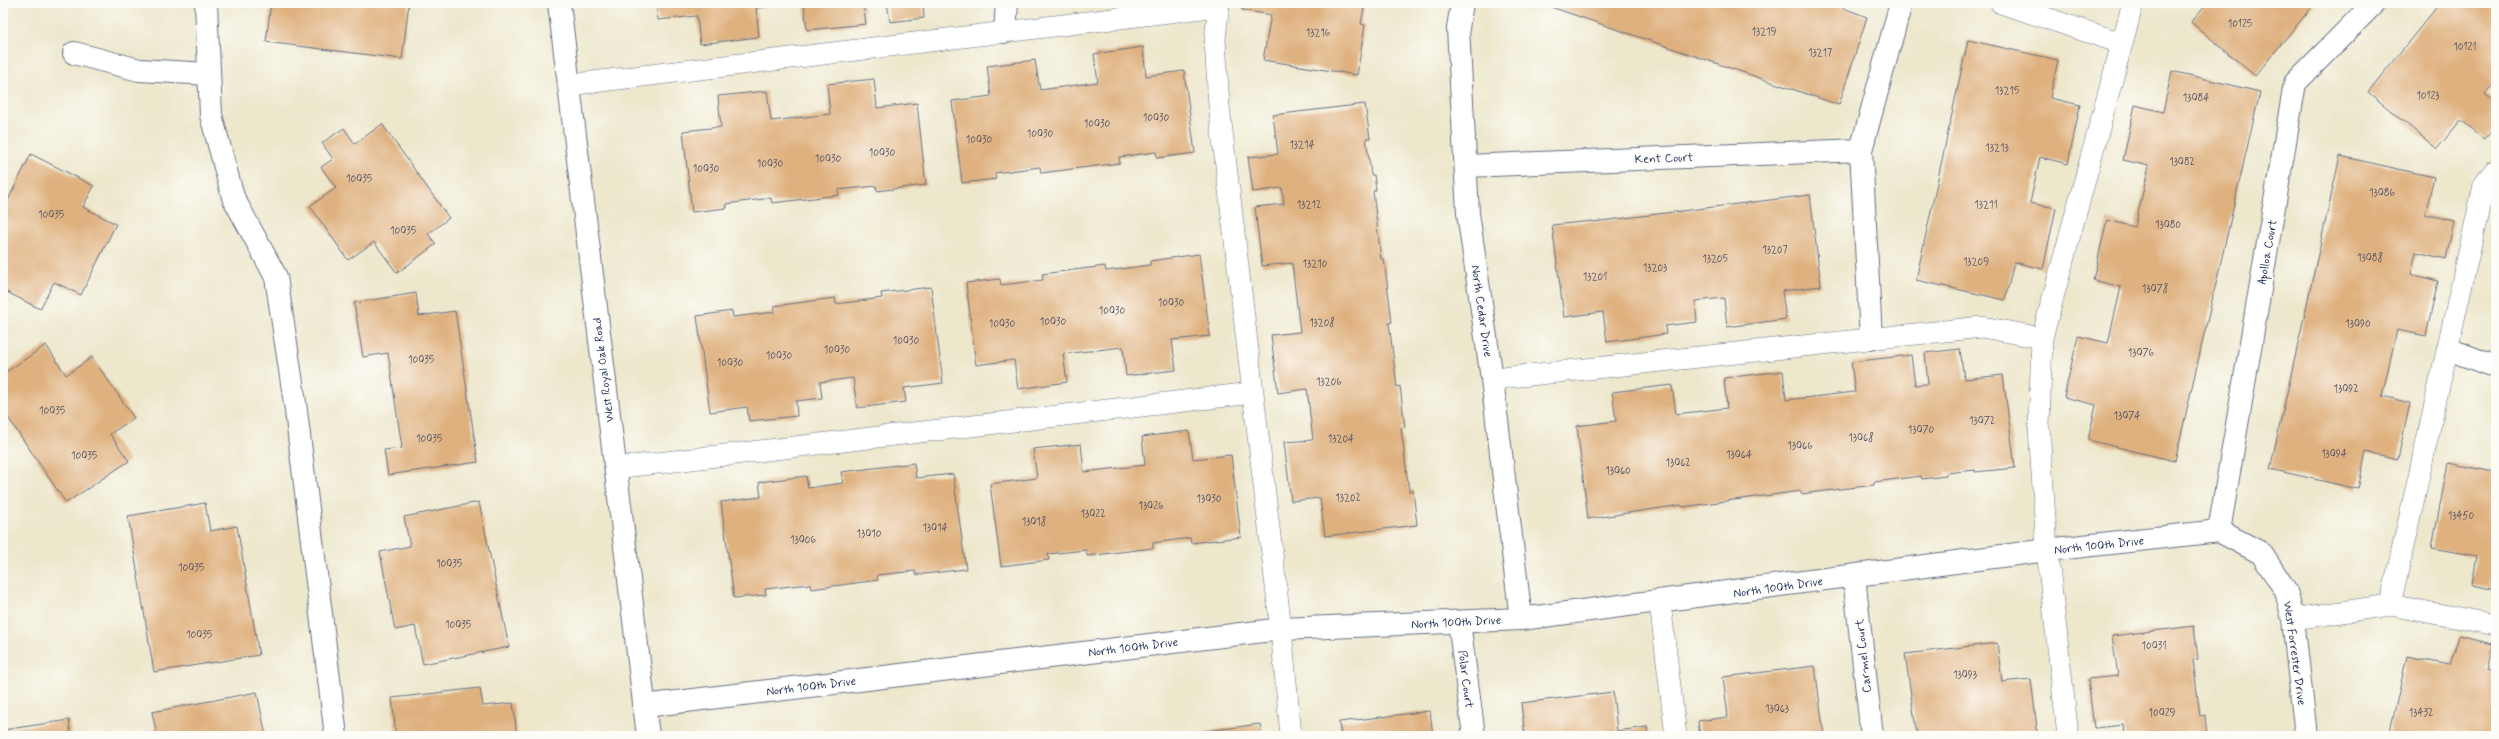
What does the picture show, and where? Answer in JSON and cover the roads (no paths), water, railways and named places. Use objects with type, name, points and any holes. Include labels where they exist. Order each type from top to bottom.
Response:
[{"type":"street","points":[[206,3],[211,114],[233,197],[276,277],[295,403],[336,736]]},
{"type":"street","name":"West Royal Oak Road","points":[[558,3],[648,736]]},
{"type":"street","points":[[1005,32],[1007,3]]},
{"type":"street","name":"North Cedar Drive","points":[[1462,3],[1458,28],[1468,213],[1492,379],[1521,619]]},
{"type":"street","points":[[1871,339],[1861,150],[1901,3]]},
{"type":"street","name":"Apolloa Court","points":[[2220,531],[2296,83],[2374,3]]},
{"type":"street","points":[[74,54],[139,70],[209,74]]},
{"type":"street","name":"Kent Court","points":[[1466,166],[1861,150]]},
{"type":"street","points":[[2448,349],[2496,367]]},
{"type":"street","name":"North 100th Drive","points":[[644,706],[1281,629],[1521,619],[1660,603],[2047,550],[2220,531]]},
{"type":"street","name":"West Forrester Drive","points":[[2220,531],[2261,553],[2286,591],[2293,618],[2306,736]]},
{"type":"street","name":"Carmel Court","points":[[1854,577],[1872,736]]},
{"type":"street","name":"Polar Court","points":[[1459,622],[1474,736]]},
{"type":"lane","points":[[2001,3],[2122,43]]},
{"type":"lane","points":[[2068,736],[2047,550],[2039,427],[2042,338],[2133,3]]},
{"type":"lane","points":[[568,85],[1219,5],[1215,39],[1216,72],[1233,241],[1281,629],[1291,736]]},
{"type":"lane","points":[[2390,605],[2484,185],[2496,170]]},
{"type":"lane","points":[[1492,379],[1982,327],[2042,338]]},
{"type":"lane","points":[[615,468],[1252,394]]},
{"type":"lane","points":[[1660,603],[1676,736]]},
{"type":"lane","points":[[2293,618],[2390,605],[2496,625]]}]
